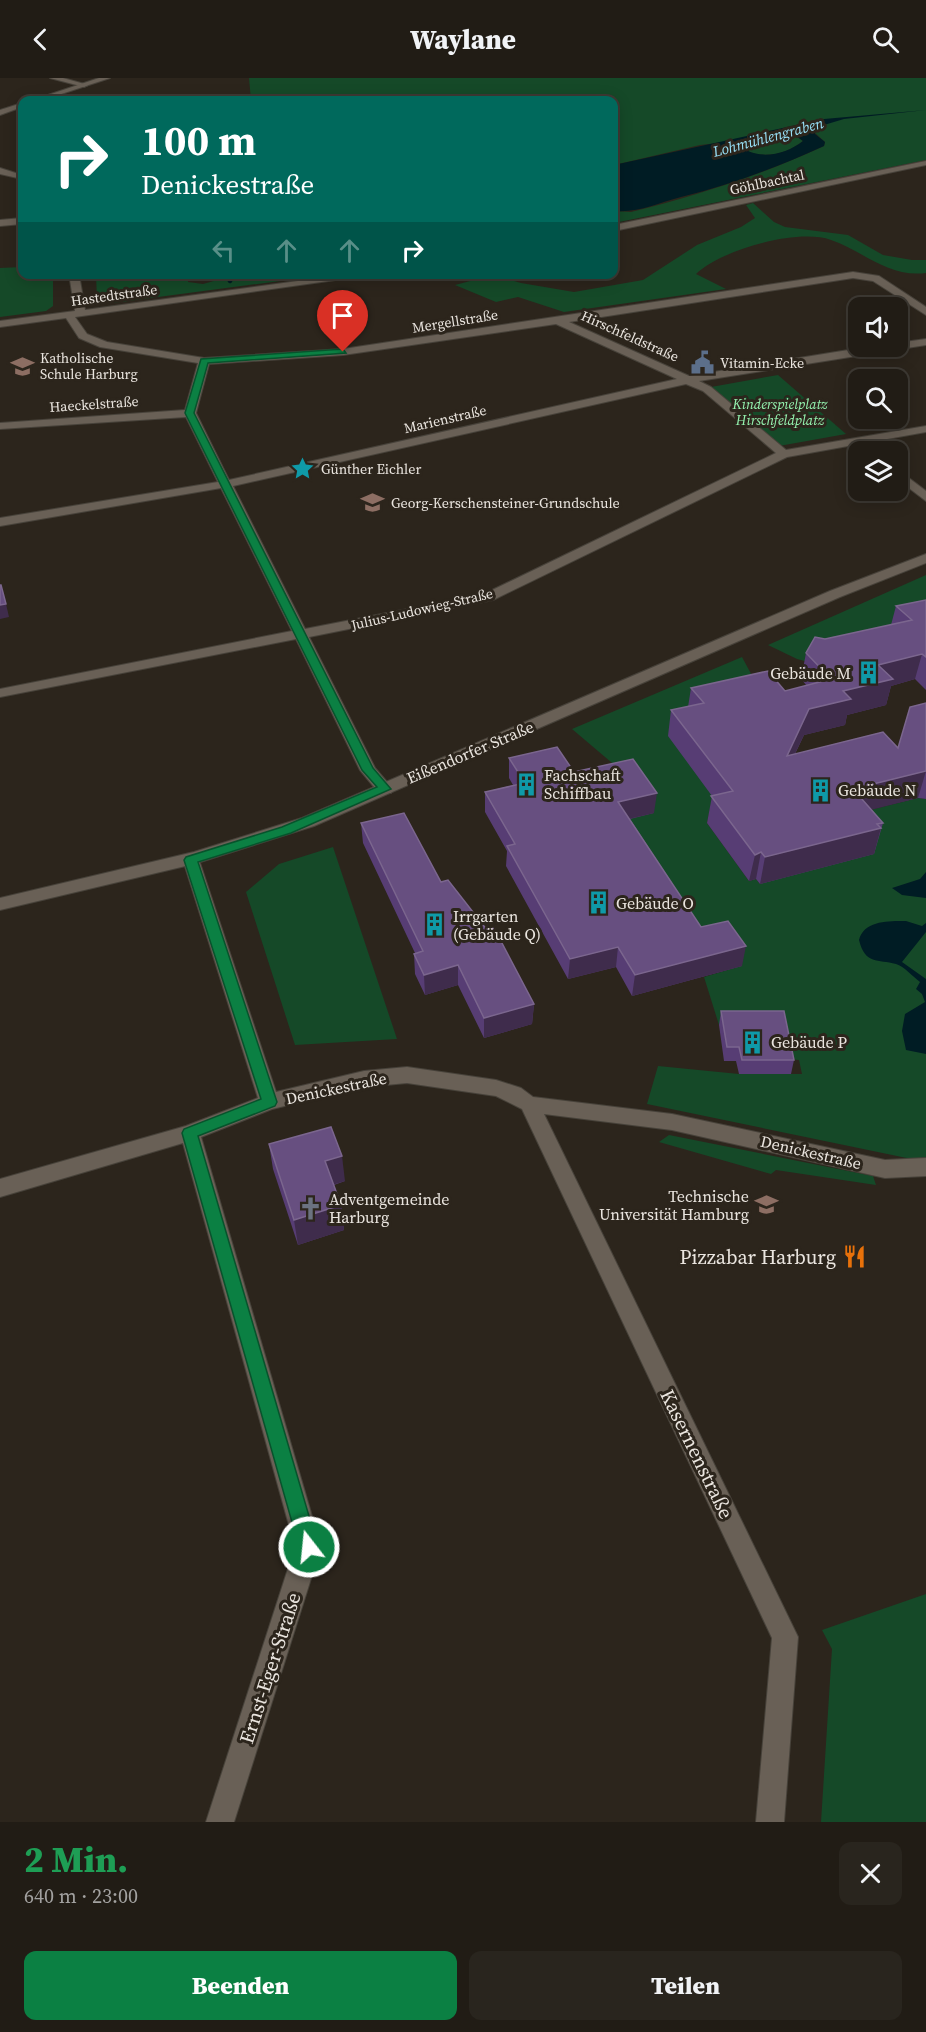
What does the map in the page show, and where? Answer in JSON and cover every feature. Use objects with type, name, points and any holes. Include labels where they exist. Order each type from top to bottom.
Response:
[{"type":"street","points":[[54,78],[84,85]]},
{"type":"street","points":[[50,96],[106,78]]},
{"type":"street","points":[[0,113],[18,106]]},
{"type":"street","name":"Göhlbachtal","points":[[618,227],[926,163]]},
{"type":"street","points":[[0,171],[18,176]]},
{"type":"street","points":[[0,223],[18,221]]},
{"type":"street","name":"Mergellstraße","points":[[69,315],[83,336],[104,345],[143,353],[204,360],[343,352],[857,275],[876,278],[926,312]]},
{"type":"street","points":[[74,279],[77,304],[81,313]]},
{"type":"street","name":"Hastedtstraße","points":[[0,324],[336,279]]},
{"type":"street","name":"Hirschfeldstraße","points":[[556,320],[692,379],[707,388],[784,454]]},
{"type":"street","name":"Marienstraße","points":[[908,344],[926,342]]},
{"type":"street","name":"Marienstraße","points":[[0,522],[226,484],[692,379],[848,354]]},
{"type":"street","points":[[204,360],[190,413],[368,770],[385,789]]},
{"type":"street","name":"Haeckelstraße","points":[[0,426],[190,413]]},
{"type":"street","name":"Julius-Ludowieg-Straße","points":[[859,441],[926,429]]},
{"type":"street","name":"Julius-Ludowieg-Straße","points":[[0,693],[488,597],[784,454],[848,443]]},
{"type":"street","points":[[908,482],[926,497]]},
{"type":"street","name":"Eißendorfer Straße","points":[[0,904],[191,860],[286,830],[835,594],[926,558]]},
{"type":"street","points":[[191,860],[269,1102]]},
{"type":"street","name":"Denickestraße","points":[[0,1188],[190,1133],[269,1102],[364,1079],[407,1075],[496,1088],[514,1094],[529,1104],[672,1122],[885,1169],[926,1167]]},
{"type":"street","name":"Kasernenstraße","points":[[529,1104],[785,1636],[770,1822]]},
{"type":"street","name":"Ernst-Eger-Straße","points":[[190,1133],[309,1547],[220,1822]]},
{"type":"green space","points":[[249,78],[926,78],[926,160],[618,222],[618,211],[631,212],[729,184],[824,146],[825,142],[814,132],[700,145],[618,164],[618,96],[251,96]]},
{"type":"green space","points":[[796,136],[803,141],[783,152],[761,155],[747,151],[764,142]]},
{"type":"green space","points":[[753,203],[774,222],[785,227],[848,235],[883,255],[926,260],[926,273],[900,272],[831,240],[799,237],[780,239],[741,250],[708,265],[696,274],[726,289],[564,312],[518,297],[496,302],[455,285],[478,279],[507,279],[574,292],[643,280],[697,245],[741,227],[755,218],[746,205]]},
{"type":"green space","points":[[18,267],[18,279],[53,279],[53,306],[46,311],[0,317],[0,268]]},
{"type":"green space","points":[[96,279],[188,279],[188,282],[203,284],[221,279],[295,279],[113,303],[97,299]]},
{"type":"green space","name":"Kinderspielplatz Hirschfeldplatz","points":[[778,375],[846,434],[779,446],[711,387]]},
{"type":"green space","points":[[926,575],[926,623],[820,665],[797,659],[768,645]]},
{"type":"green space","points":[[742,657],[763,696],[714,789],[707,823],[749,881],[756,879],[760,884],[846,816],[918,798],[926,799],[926,1162],[647,1104],[658,1066],[739,1074],[802,1074],[799,1060],[788,1059],[781,1025],[719,1025],[704,977],[741,966],[698,947],[616,822],[654,813],[631,779],[572,729]]},
{"type":"green space","points":[[333,847],[397,1039],[295,1045],[246,892],[279,864]]},
{"type":"green space","points":[[669,1135],[873,1176],[876,1185],[776,1170],[771,1174],[659,1142]]},
{"type":"green space","points":[[926,1594],[926,1822],[821,1822],[832,1649],[822,1630]]},
{"type":"water","name":"Lohmühlengraben","points":[[926,110],[844,119],[814,128],[815,134],[825,142],[824,146],[736,181],[632,210],[618,211],[618,164],[824,119]],"holes":[[[796,136],[803,141],[790,149],[769,155],[748,151],[765,141],[777,138]]]},
{"type":"water","points":[[926,872],[926,898],[902,895],[892,888],[920,879]]},
{"type":"water","points":[[906,921],[922,926],[926,923],[926,932],[902,962],[926,979],[926,1054],[906,1050],[902,1031],[905,1014],[925,1002],[922,994],[916,989],[920,982],[899,965],[873,960],[865,954],[859,940],[862,933],[872,925]]},
{"type":"building","points":[[0,585],[6,604],[0,605]]},
{"type":"building","points":[[926,600],[926,657],[922,654],[878,665],[893,679],[843,691],[851,699],[809,709],[787,756],[883,732],[898,748],[910,707],[926,703],[926,771],[853,789],[883,823],[877,824],[881,828],[765,857],[761,852],[755,855],[711,796],[733,791],[671,710],[704,703],[691,688],[768,671],[785,691],[831,679],[806,653],[815,637],[825,639],[912,620],[896,606]]},
{"type":"building","name":"Gebäude O","points":[[557,747],[574,772],[633,759],[657,793],[618,802],[701,927],[728,921],[746,946],[635,975],[618,947],[570,959],[507,846],[515,844],[485,792],[525,783],[509,758]]},
{"type":"building","name":"Irrgarten (Gebäude Q)","points":[[404,813],[441,882],[448,880],[487,930],[494,928],[534,1004],[484,1018],[458,965],[424,975],[414,954],[423,951],[361,823]]},
{"type":"building","name":"Gebäude P","points":[[721,1011],[784,1011],[794,1060],[742,1060],[739,1047],[727,1047]]},
{"type":"building","points":[[331,1127],[342,1156],[325,1161],[341,1205],[294,1220],[269,1144]]},
{"type":"place","name":"Vitamin-Ecke","points":[[702,363]]},
{"type":"place","name":"Katholische Schule Harburg","points":[[22,366]]},
{"type":"place","name":"Günther Eichler","points":[[303,469]]},
{"type":"place","name":"Georg-Kerschensteiner-Grundschule","points":[[373,503]]},
{"type":"place","name":"Gebäude M","points":[[869,673]]},
{"type":"place","name":"Fachschaft Schiffbau","points":[[526,784]]},
{"type":"place","name":"Gebäude N","points":[[820,790]]},
{"type":"place","name":"Gebäude O","points":[[598,903]]},
{"type":"place","name":"Irrgarten (Gebäude Q)","points":[[435,925]]},
{"type":"place","name":"Gebäude P","points":[[753,1042]]},
{"type":"place","name":"Technische Universität Hamburg","points":[[767,1205]]},
{"type":"place","name":"Adventgemeinde Harburg","points":[[311,1208]]},
{"type":"place","name":"Pizzabar Harburg","points":[[854,1257]]},
{"type":"route","points":[[309,1547],[190,1133],[269,1102],[226,975],[191,860],[236,848],[308,822],[385,789],[368,770],[190,413],[204,360],[343,352]]}]
